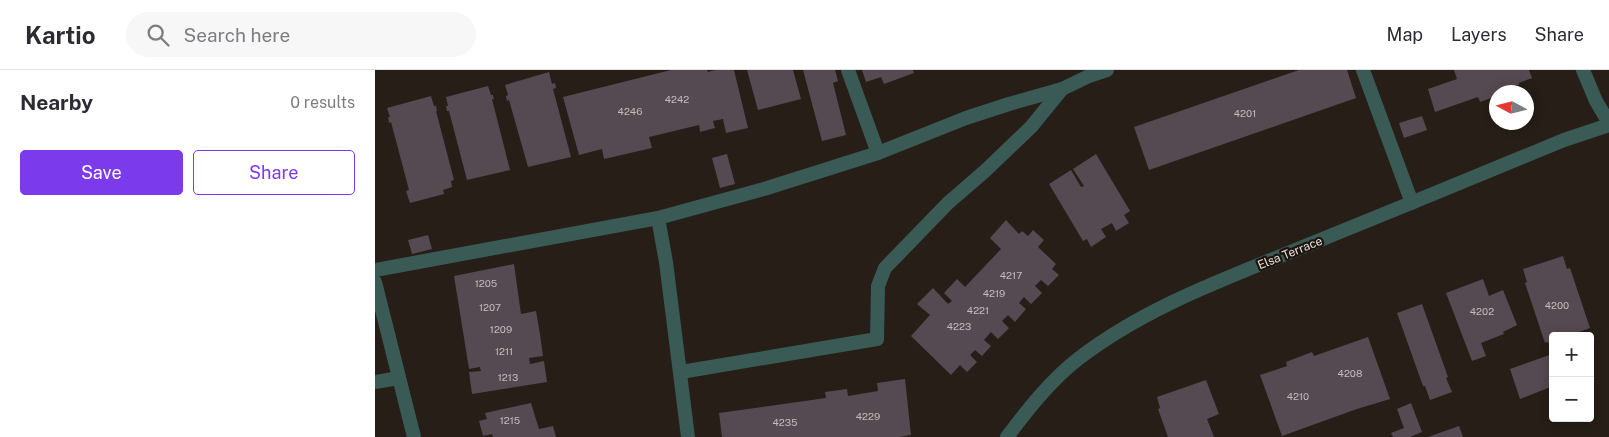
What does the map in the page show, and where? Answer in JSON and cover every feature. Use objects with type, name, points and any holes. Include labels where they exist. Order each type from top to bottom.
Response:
[{"type":"street","points":[[848,70],[878,153]]},
{"type":"street","points":[[375,270],[658,218],[878,153],[966,118],[1062,89],[1107,70]]},
{"type":"street","points":[[1363,70],[1412,203]]},
{"type":"street","points":[[1583,70],[1596,101],[1609,124]]},
{"type":"street","points":[[681,372],[877,339],[878,286],[885,268],[948,203],[1031,127],[1062,89]]},
{"type":"street","name":"Elsa Terrace","points":[[1007,437],[1042,393],[1077,360],[1115,332],[1156,309],[1219,281],[1564,140],[1609,124]]},
{"type":"street","points":[[658,218],[666,262],[688,437]]},
{"type":"street","points":[[375,282],[378,307],[414,437]]},
{"type":"street","points":[[375,382],[399,378]]},
{"type":"building","points":[[671,70],[707,70],[708,72],[734,70],[748,128],[726,133],[723,119],[713,121],[715,128],[700,132],[699,125],[649,137],[652,148],[604,159],[602,149],[579,155],[563,97]]},
{"type":"building","points":[[747,70],[793,70],[801,99],[758,110]]},
{"type":"building","points":[[803,70],[835,70],[838,81],[833,83],[846,135],[822,141]]},
{"type":"building","points":[[862,70],[913,70],[914,73],[884,84],[881,77],[866,82]]},
{"type":"building","points":[[1299,70],[1347,70],[1356,98],[1149,170],[1134,127]]},
{"type":"building","points":[[1454,70],[1529,70],[1532,78],[1519,83],[1519,85],[1489,85],[1489,99],[1480,102],[1478,97],[1435,112],[1428,89],[1457,79]]},
{"type":"building","points":[[549,72],[552,84],[555,83],[556,88],[553,89],[571,157],[528,167],[509,100],[507,101],[506,96],[508,95],[505,85]]},
{"type":"building","points":[[488,86],[491,95],[493,95],[494,99],[492,99],[510,170],[467,180],[449,111],[447,111],[446,97]]},
{"type":"building","points":[[431,96],[434,106],[436,106],[454,180],[451,181],[452,187],[443,190],[444,194],[410,203],[406,191],[409,190],[391,122],[389,123],[388,117],[390,117],[387,108]]},
{"type":"building","points":[[1422,116],[1427,130],[1404,138],[1399,123]]},
{"type":"building","points":[[727,154],[735,184],[720,188],[712,158]]},
{"type":"building","points":[[1096,154],[1130,211],[1124,215],[1129,223],[1116,231],[1112,223],[1101,229],[1106,237],[1091,247],[1087,239],[1083,241],[1049,184],[1071,170],[1081,187],[1084,186],[1073,169]]},
{"type":"building","points":[[1006,220],[1019,234],[1022,231],[1028,236],[1033,230],[1044,240],[1038,247],[1056,264],[1052,269],[1059,275],[1048,286],[1041,280],[1035,286],[1042,293],[1031,304],[1024,297],[1019,303],[1026,309],[1015,322],[1008,315],[1002,321],[1009,328],[998,339],[991,332],[984,340],[991,346],[982,356],[975,350],[970,355],[977,362],[967,372],[960,365],[951,375],[911,336],[930,315],[917,304],[933,288],[948,304],[952,301],[944,293],[957,279],[965,287],[1001,249],[990,238]]},
{"type":"building","points":[[428,235],[432,249],[412,254],[408,240]]},
{"type":"building","points":[[1563,256],[1567,269],[1570,268],[1590,328],[1578,332],[1549,332],[1549,345],[1548,342],[1545,343],[1525,283],[1527,282],[1523,269]]},
{"type":"building","points":[[514,264],[521,314],[536,311],[540,334],[543,356],[529,358],[530,364],[544,361],[547,382],[472,394],[469,372],[481,371],[480,367],[469,369],[454,276]]},
{"type":"building","points":[[1483,279],[1489,296],[1503,290],[1517,325],[1503,332],[1504,334],[1481,343],[1486,356],[1472,361],[1446,293]]},
{"type":"building","points":[[1422,304],[1452,392],[1430,400],[1425,386],[1423,386],[1397,313]]},
{"type":"building","points":[[1368,337],[1390,399],[1282,436],[1260,375],[1287,366],[1286,362],[1312,352],[1314,356]]},
{"type":"building","points":[[1549,355],[1549,388],[1520,399],[1510,369]]},
{"type":"building","points":[[905,379],[911,435],[899,437],[722,437],[719,413],[826,398],[825,392],[847,389],[848,396],[878,391],[877,383]]},
{"type":"building","points":[[1206,380],[1219,414],[1207,419],[1214,437],[1168,437],[1158,409],[1160,408],[1157,397]]},
{"type":"building","points":[[531,403],[539,429],[553,426],[556,437],[493,437],[492,434],[483,436],[479,421],[487,419],[485,413]]},
{"type":"building","points":[[1411,403],[1422,432],[1410,437],[1393,437],[1391,433],[1404,428],[1397,409]]},
{"type":"building","points":[[1459,426],[1463,437],[1428,437]]}]
